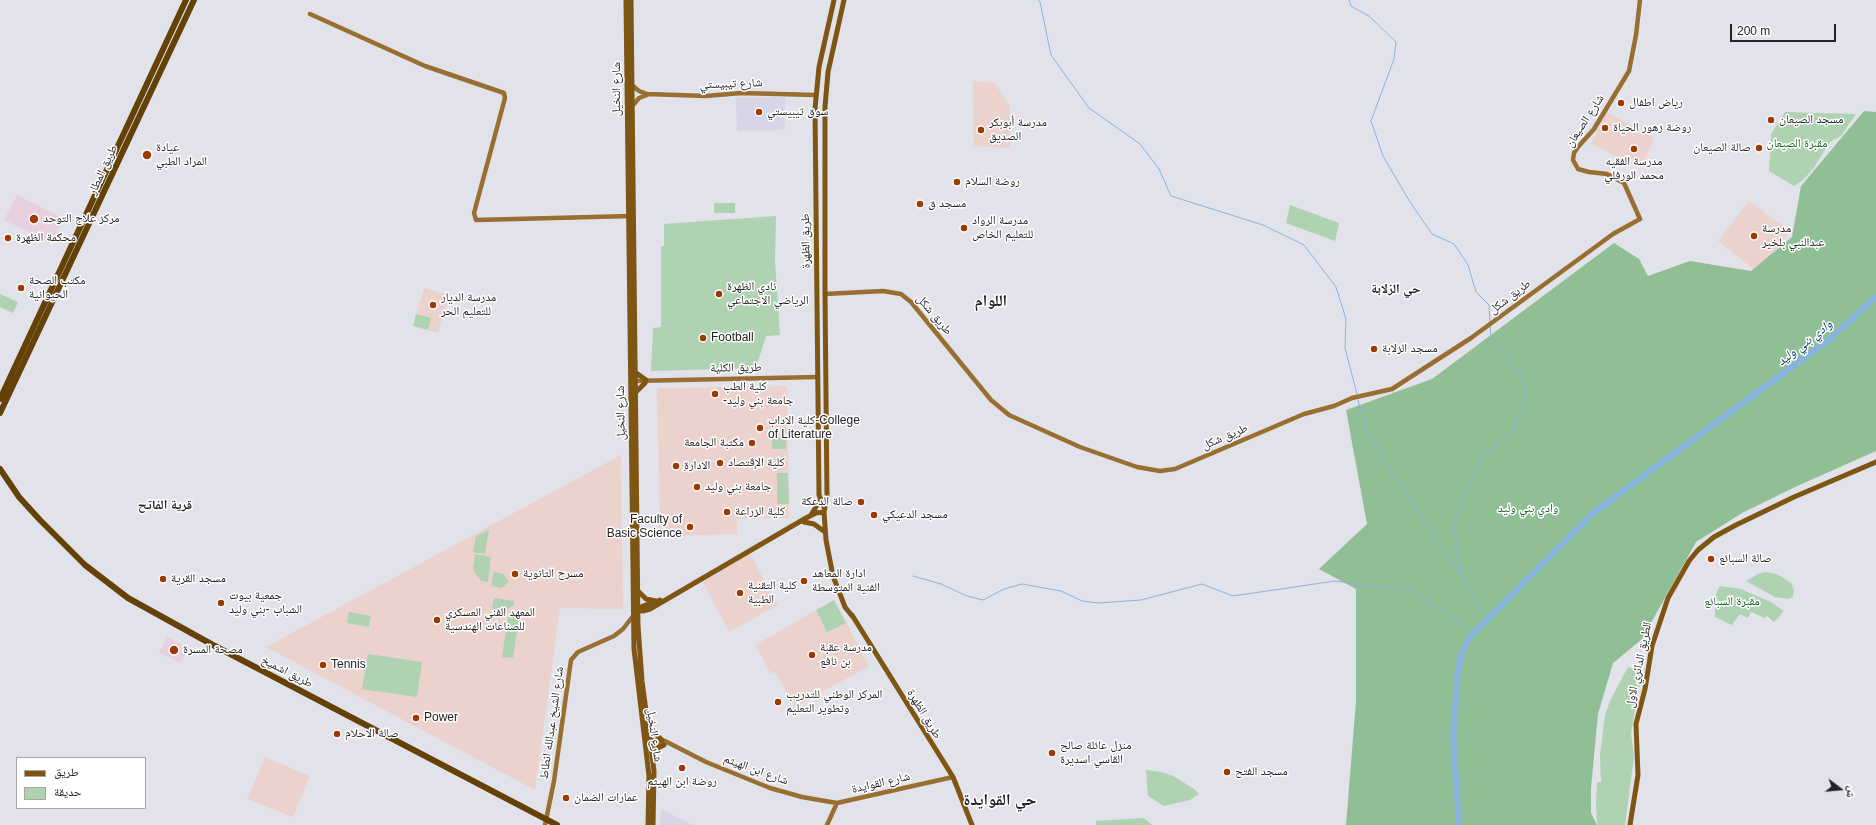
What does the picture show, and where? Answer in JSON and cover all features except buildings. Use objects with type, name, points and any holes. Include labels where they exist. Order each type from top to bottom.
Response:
[{"type":"highway","name":"طريق المطار","points":[[0,399],[186,0]]},
{"type":"highway","name":"طريق المطار","points":[[0,413],[194,0]]},
{"type":"highway","name":"طريق اشميخ","points":[[0,469],[19,497],[40,520],[85,565],[128,598],[545,822],[557,825]]},
{"type":"main road","name":"شارع النخيل","points":[[626,0],[634,104],[634,382],[636,392],[638,591],[636,609]]},
{"type":"main road","name":"شارع النخيل","points":[[631,0],[628,216],[634,382],[636,609],[642,681],[648,726],[648,825]]},
{"type":"main road","name":"طريق الظهرة","points":[[824,509],[820,500],[816,95],[824,40],[834,0]]},
{"type":"main road","name":"طريق الظهرة","points":[[844,0],[837,26],[826,90],[824,294],[827,497],[824,509],[825,532],[832,568],[853,617],[952,777],[972,825]]},
{"type":"main road","name":"شارع الصيعان","points":[[1640,0],[1636,35],[1629,71],[1594,129],[1574,153],[1573,160],[1578,169],[1607,174],[1624,183],[1640,219]]},
{"type":"main road","points":[[310,14],[425,66],[504,93],[505,96],[474,213],[476,220],[634,216]]},
{"type":"main road","points":[[633,86],[639,91],[647,94]]},
{"type":"main road","name":"شارع تيبيستي","points":[[647,94],[706,96],[741,93],[816,95]]},
{"type":"main road","points":[[634,104],[639,98],[647,94]]},
{"type":"main road","name":"طريق شكل","points":[[824,294],[883,290],[901,294],[911,302],[986,394],[1004,412],[1058,438],[1103,455],[1150,471],[1168,471],[1304,414],[1334,406],[1352,398],[1392,389],[1470,338],[1613,234],[1640,219]]},
{"type":"main road","points":[[635,372],[645,382],[636,392]]},
{"type":"main road","name":"طريق الكلية","points":[[634,382],[818,377]]},
{"type":"main road","name":"الطريق الدائري الاول","points":[[1630,825],[1638,775],[1636,724],[1645,689],[1652,646],[1668,598],[1689,561],[1698,550],[1720,534],[1776,505],[1876,462]]},
{"type":"main road","points":[[811,515],[820,500]]},
{"type":"main road","name":"شارع الشيخ عبدالله انطاط","points":[[647,610],[811,515],[824,509]]},
{"type":"main road","name":"شارع الشيخ عبدالله انطاط","points":[[797,524],[804,522],[824,509]]},
{"type":"main road","points":[[804,522],[817,526],[825,532]]},
{"type":"main road","points":[[638,591],[646,599],[656,602]]},
{"type":"main road","name":"شارع الشيخ عبدالله انطاط","points":[[545,822],[554,781],[571,660],[578,652],[614,636],[623,629],[633,616],[636,609],[667,598]]},
{"type":"main road","points":[[636,609],[647,610]]},
{"type":"main road","points":[[638,626],[641,617],[647,610]]},
{"type":"main road","name":"شارع النخيل","points":[[633,616],[635,668],[652,758],[655,788],[653,825]]},
{"type":"main road","points":[[648,726],[663,743]]},
{"type":"main road","points":[[648,743],[663,743]]},
{"type":"main road","points":[[652,758],[656,750],[663,743]]},
{"type":"main road","name":"شارع ابن الهيثم","points":[[663,743],[671,745],[770,788],[802,797],[837,803]]},
{"type":"main road","name":"شارع القوايدة","points":[[827,825],[837,803],[952,777]]},
{"type":"shaded area","points":[[973,81],[995,83],[1010,107],[1010,148],[974,146]]},
{"type":"shaded area","points":[[785,97],[785,130],[737,131],[736,98]]},
{"type":"shaded area","points":[[1607,112],[1655,138],[1641,168],[1591,144]]},
{"type":"shaded area","name":"مركز علاج التوحد","points":[[17,195],[64,219],[51,243],[4,220]]},
{"type":"shaded area","name":"مدرسة عبدالنبي بلخير","points":[[1749,201],[1790,231],[1759,273],[1718,241]]},
{"type":"shaded area","name":"مدرسة الديار للتعليم الحر","points":[[424,288],[449,295],[438,333],[413,326]]},
{"type":"shaded area","name":"جامعة بني وليد","points":[[787,386],[789,518],[737,519],[737,534],[660,536],[657,388]]},
{"type":"shaded area","name":"المعهد الفني العسكري للصناعات الهندسية","points":[[621,455],[623,609],[560,608],[535,790],[266,647]]},
{"type":"shaded area","name":"كلية التقنية الطبية","points":[[750,554],[778,605],[729,632],[703,582]]},
{"type":"shaded area","name":"مدرسة عقبة بن نافع","points":[[834,600],[869,666],[795,707],[775,672],[771,674],[755,645]]},
{"type":"shaded area","name":"مصحة المسرة","points":[[167,637],[189,648],[180,663],[159,652]]},
{"type":"shaded area","points":[[265,757],[310,776],[293,817],[247,799]]},
{"type":"shaded area","points":[[661,809],[693,825],[660,825]]},
{"type":"green space","name":"وادي بني وليد","points":[[1864,111],[1876,112],[1876,451],[1795,487],[1742,513],[1696,542],[1642,639],[1613,663],[1598,714],[1591,788],[1591,813],[1597,825],[1346,825],[1356,701],[1356,589],[1319,569],[1367,524],[1346,410],[1432,379],[1614,243],[1639,259],[1648,276],[1690,261],[1751,271],[1792,237],[1801,186]]},
{"type":"green space","name":"مقبرة الصيعان","points":[[1785,112],[1856,114],[1841,136],[1830,142],[1813,169],[1803,180],[1794,186],[1769,171],[1771,134]]},
{"type":"green space","points":[[714,203],[735,203],[735,213],[714,213]]},
{"type":"green space","points":[[1290,205],[1339,223],[1335,241],[1286,223]]},
{"type":"green space","name":"نادي الظهرة الرياضي الاجتماعي","points":[[776,216],[775,260],[780,335],[766,336],[756,368],[651,371],[653,328],[661,327],[661,246],[664,246],[664,224]]},
{"type":"green space","points":[[0,294],[18,302],[13,313],[0,307]]},
{"type":"green space","points":[[416,314],[431,318],[428,330],[413,326]]},
{"type":"green space","points":[[786,437],[786,449],[772,449],[772,438]]},
{"type":"green space","points":[[777,473],[788,473],[789,504],[777,504]]},
{"type":"green space","points":[[489,530],[485,554],[473,552],[476,536]]},
{"type":"green space","points":[[475,554],[491,557],[488,582],[481,581],[473,570]]},
{"type":"green space","points":[[494,572],[503,574],[509,582],[501,588],[491,586]]},
{"type":"green space","points":[[1765,572],[1777,574],[1791,583],[1794,590],[1793,597],[1788,599],[1775,597],[1746,581]]},
{"type":"green space","name":"مقبرة السبائع","points":[[1720,586],[1741,589],[1771,602],[1784,611],[1774,622],[1767,616],[1765,618],[1751,612],[1748,618],[1740,614],[1732,625],[1715,617],[1715,609],[1718,604],[1714,598]]},
{"type":"green space","points":[[494,598],[514,601],[514,605],[505,611],[492,609]]},
{"type":"green space","points":[[834,600],[846,623],[827,632],[816,610]]},
{"type":"green space","points":[[349,612],[371,616],[369,627],[347,623]]},
{"type":"green space","points":[[508,616],[519,617],[513,658],[502,657]]},
{"type":"green space","points":[[368,654],[422,662],[417,697],[362,689]]},
{"type":"green space","points":[[1628,667],[1642,671],[1631,733],[1634,756],[1625,825],[1598,825],[1596,804],[1597,782],[1601,782],[1600,755],[1605,715],[1610,701]]},
{"type":"green space","points":[[1146,770],[1161,772],[1173,776],[1194,789],[1199,794],[1190,800],[1164,806],[1148,796]]},
{"type":"green space","points":[[1144,818],[1152,825],[1096,825],[1096,821]]},
{"type":"waterway","points":[[1038,0],[1040,2],[1051,55],[1089,108],[1140,144],[1159,169],[1171,196],[1263,225],[1304,245],[1336,287],[1346,319],[1345,348],[1357,394]]},
{"type":"waterway","points":[[1349,0],[1351,6],[1369,16],[1396,42],[1394,59],[1371,121],[1383,156],[1410,202],[1432,234],[1454,244],[1468,265],[1476,292],[1489,305],[1490,323]]},
{"type":"waterway","name":"وادي بني وليد","points":[[1459,825],[1453,736],[1458,670],[1462,653],[1469,638],[1593,513],[1830,339],[1876,297]]},
{"type":"waterway","points":[[1462,578],[1454,525],[1467,488],[1484,455],[1511,433],[1526,402],[1520,373],[1491,338],[1490,326]]},
{"type":"waterway","points":[[1358,400],[1366,431],[1488,618]]},
{"type":"waterway","points":[[913,576],[941,584],[967,596],[983,600],[1004,589],[1022,584],[1061,591],[1082,601],[1098,603],[1141,600],[1202,584],[1233,596],[1335,581],[1414,591],[1474,633]]},
{"type":"place","name":"رياض اطفال","points":[[1621,103]]},
{"type":"place","name":"سوق تيبيستي","points":[[759,112]]},
{"type":"place","name":"مسجد الصيعان","points":[[1771,120]]},
{"type":"place","name":"روضة زهور الحياة","points":[[1605,128]]},
{"type":"place","name":"مدرسة أبوبكر الصديق","points":[[981,130]]},
{"type":"place","name":"صالة الصيعان","points":[[1759,148]]},
{"type":"place","name":"مدرسة الفقيه محمد الورفلي","points":[[1634,149]]},
{"type":"place","name":"عيادة المراد الطبي","points":[[147,155]]},
{"type":"place","name":"روضة السلام","points":[[957,182]]},
{"type":"place","name":"مسجد ق","points":[[920,204]]},
{"type":"place","name":"مركز علاج التوحد","points":[[34,219]]},
{"type":"place","name":"مدرسة الرواد للتعليم الخاص","points":[[964,228]]},
{"type":"place","name":"مدرسة عبدالنبي بلخير","points":[[1754,236]]},
{"type":"place","name":"محكمة الظهرة","points":[[8,238]]},
{"type":"place","name":"مكتب الصحة الحيوانية","points":[[21,288]]},
{"type":"place","name":"نادي الظهرة الرياضي الاجتماعي","points":[[719,294]]},
{"type":"place","name":"مدرسة الديار للتعليم الحر","points":[[433,305]]},
{"type":"place","name":"Football","points":[[703,338]]},
{"type":"place","name":"مسجد الزلابة","points":[[1374,349]]},
{"type":"place","name":"كلية الطب -جامعة بني وليد","points":[[715,394]]},
{"type":"place","name":"كلية الاداب-College of Literature","points":[[760,428]]},
{"type":"place","name":"مكتبة الجامعة","points":[[752,443]]},
{"type":"place","name":"كلية الإقتصاد","points":[[720,463]]},
{"type":"place","name":"ِالادارة","points":[[676,466]]},
{"type":"place","name":"جامعة بني وليد","points":[[697,487]]},
{"type":"place","name":"صالة الدعكة","points":[[861,502]]},
{"type":"place","name":"كلية الزراعة","points":[[727,512]]},
{"type":"place","name":"مسجد الدعيكي","points":[[874,515]]},
{"type":"place","name":"Faculty of Basic Science","points":[[690,527]]},
{"type":"place","name":"صالة السبائع","points":[[1711,559]]},
{"type":"place","name":"مسرح الثانوية","points":[[515,574]]},
{"type":"place","name":"مسجد القرية","points":[[163,579]]},
{"type":"place","name":"ادارة المعاهد الفنية المتوسطة","points":[[804,581]]},
{"type":"place","name":"كلية التقنية الطبية","points":[[740,593]]},
{"type":"place","name":"جمعية بيوت الشباب -بني وليد","points":[[221,603]]},
{"type":"place","name":"المعهد الفني العسكري للصناعات الهندسية","points":[[437,620]]},
{"type":"place","name":"مصحة المسرة","points":[[174,650]]},
{"type":"place","name":"مدرسة عقبة بن نافع","points":[[812,655]]},
{"type":"place","name":"Tennis","points":[[323,665]]},
{"type":"place","name":"المركز الوطني للتدريب وتطوير التعليم","points":[[778,702]]},
{"type":"place","name":"Power","points":[[416,718]]},
{"type":"place","name":"صالة الاحلام","points":[[337,734]]},
{"type":"place","name":"منزل عائلة صالح القاسي اسديرة","points":[[1052,753]]},
{"type":"place","name":"روضة ابن الهيثم","points":[[682,768]]},
{"type":"place","name":"مسجد الفتح","points":[[1227,772]]},
{"type":"place","name":"عمارات الضمان","points":[[566,798]]},
{"type":"district","name":"حي الزلابة","points":[[1396,289]]},
{"type":"district","name":"اللوام","points":[[991,302]]},
{"type":"district","name":"قرية الفاتح","points":[[165,505]]},
{"type":"district","name":"حي القوايدة","points":[[1000,801]]}]
